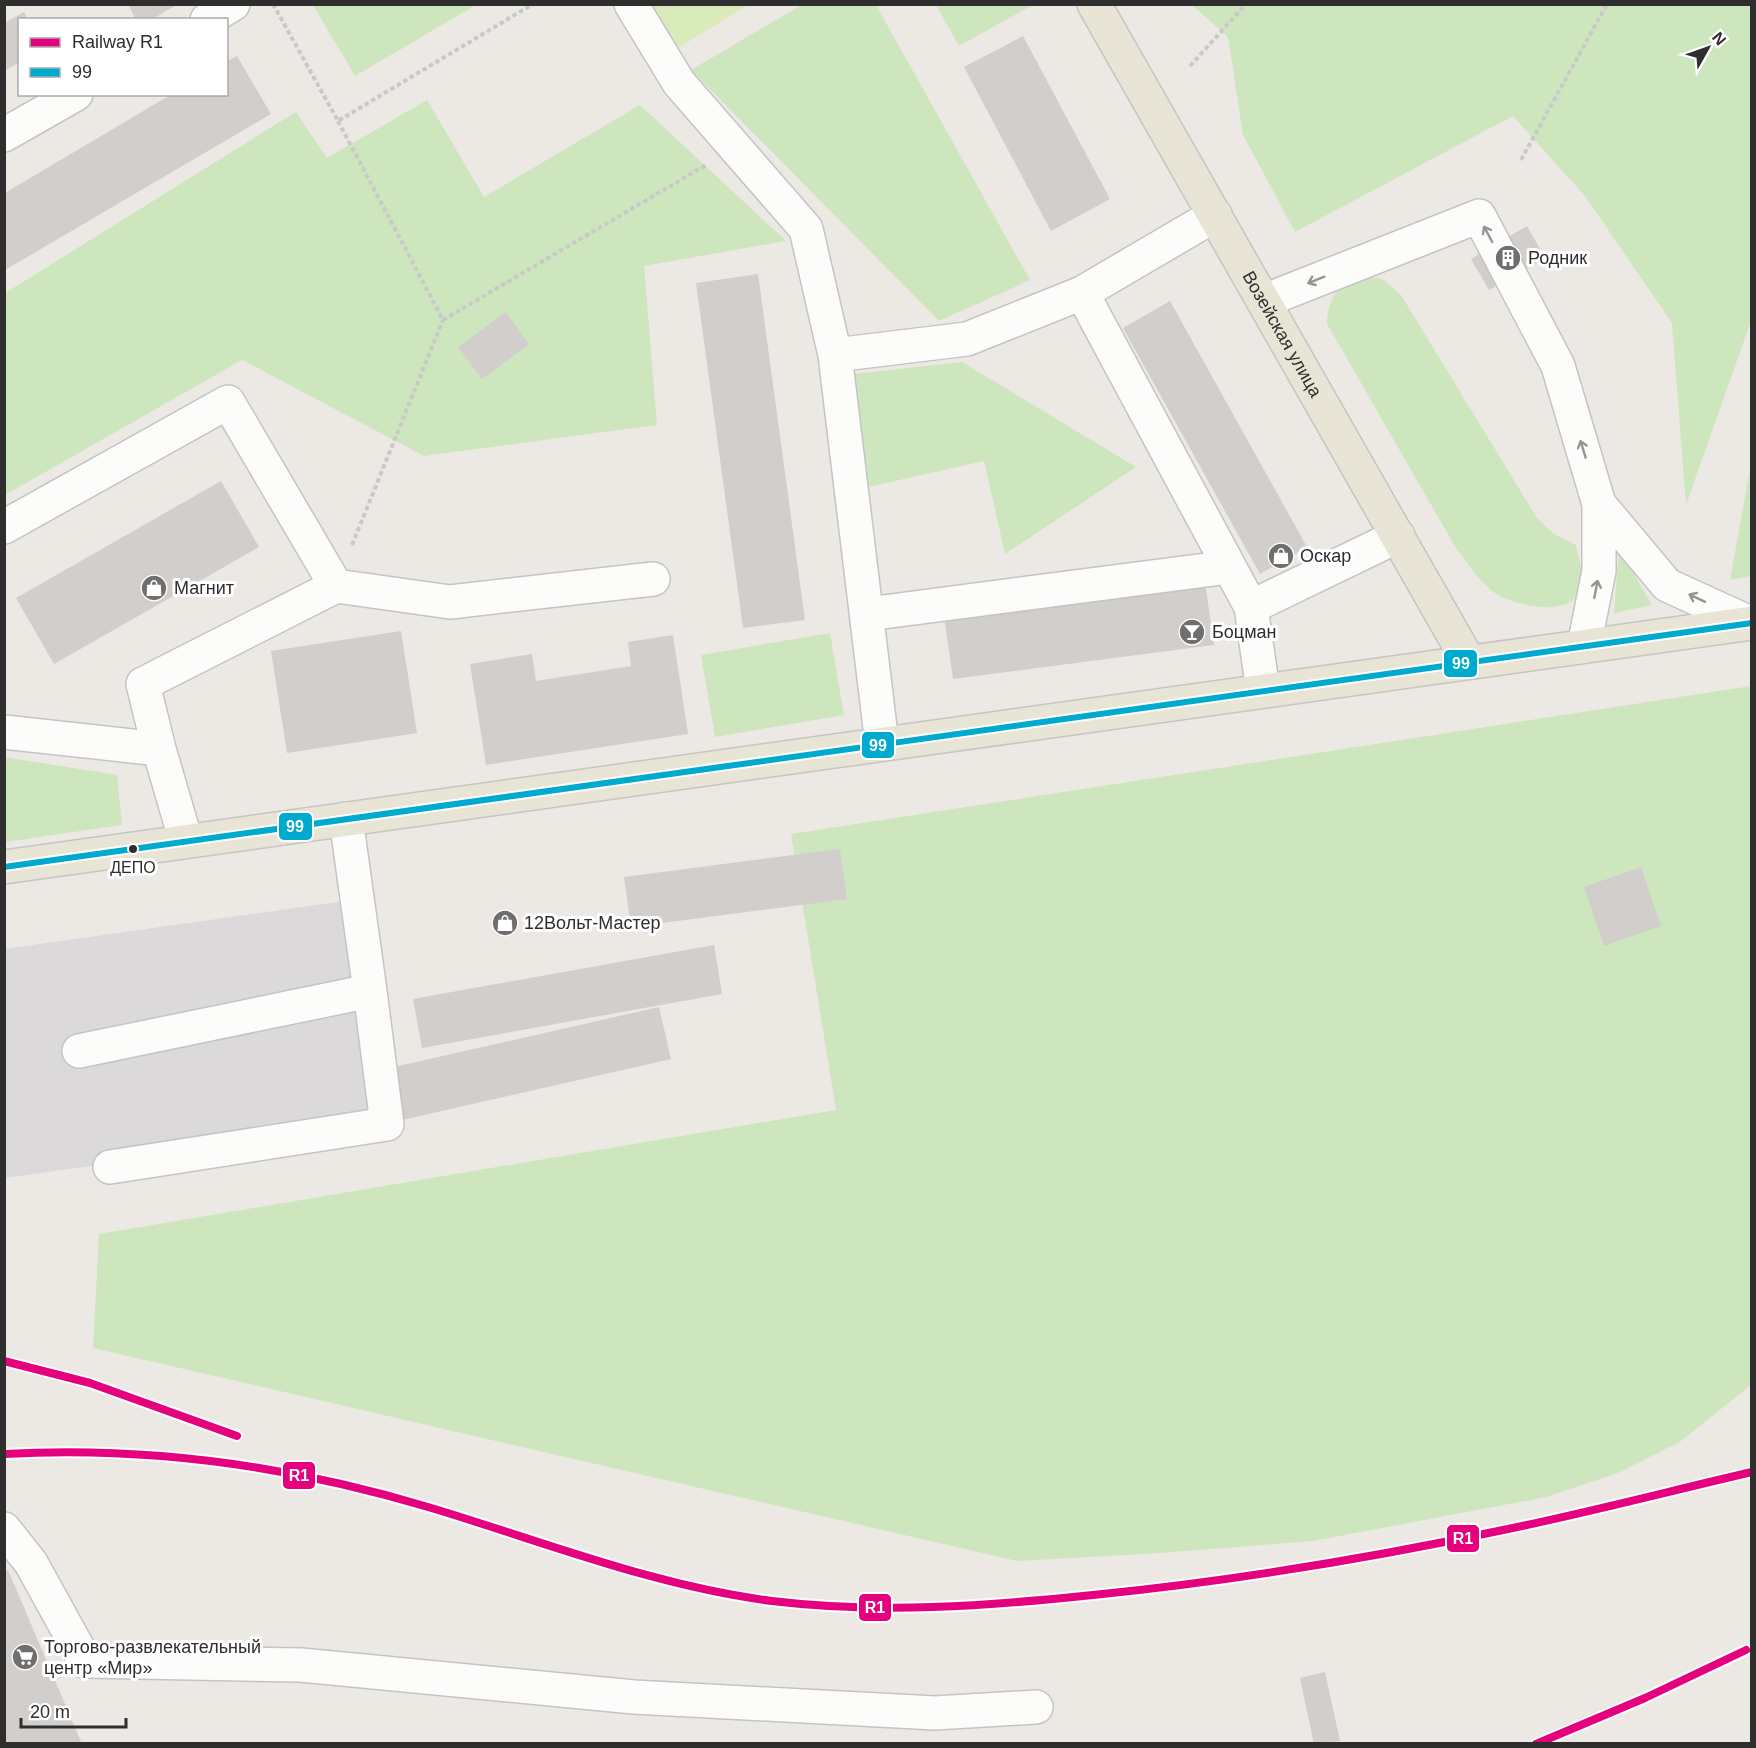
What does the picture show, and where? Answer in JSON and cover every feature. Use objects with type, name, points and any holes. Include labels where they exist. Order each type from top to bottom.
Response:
[{"type":"main road","name":"Возейская улица","points":[[1094,4],[1469,662]]},
{"type":"main road","points":[[4,867],[1751,623]]},
{"type":"lane","points":[[210,18],[233,4]]},
{"type":"lane","points":[[631,4],[679,83],[806,229],[835,355],[882,744]]},
{"type":"lane","points":[[4,135],[72,96]]},
{"type":"lane","points":[[835,355],[967,339],[1082,293],[1215,215]]},
{"type":"lane","points":[[1264,301],[1479,216],[1558,366],[1599,504],[1599,571],[1584,646]]},
{"type":"lane","points":[[1082,293],[1251,607],[1263,691]]},
{"type":"lane","points":[[4,527],[228,402],[336,586]]},
{"type":"lane","points":[[1599,504],[1668,585],[1751,623]]},
{"type":"lane","points":[[1251,607],[1398,536]]},
{"type":"lane","points":[[868,614],[1229,567]]},
{"type":"lane","points":[[186,841],[143,684],[336,586],[450,602],[653,579]]},
{"type":"lane","points":[[4,732],[159,749]]},
{"type":"lane","points":[[110,1167],[387,1124],[346,819]]},
{"type":"lane","points":[[79,1051],[370,992]]},
{"type":"lane","points":[[4,1529],[31,1563],[85,1661],[301,1665],[634,1697],[935,1713],[1036,1707]]},
{"type":"path","points":[[273,4],[338,121],[443,320]]},
{"type":"path","points":[[338,121],[533,4]]},
{"type":"path","points":[[1191,66],[1246,4]]},
{"type":"path","points":[[1521,160],[1607,4]]},
{"type":"path","points":[[336,586],[443,320],[735,147]]},
{"type":"shaded area","points":[[344,901],[376,1126],[5,1178],[4,949]]},
{"type":"green space","points":[[803,4],[876,5],[1030,280],[939,321],[691,70]]},
{"type":"green space","points":[[313,5],[476,5],[355,76]]},
{"type":"green space","points":[[644,5],[748,5],[673,51]]},
{"type":"green space","points":[[936,5],[1033,5],[959,46]]},
{"type":"green space","points":[[1192,5],[1751,5],[1751,321],[1686,505],[1672,323],[1585,196],[1513,116],[1295,232],[1243,135],[1228,37]]},
{"type":"green space","points":[[427,100],[484,197],[640,105],[786,241],[644,266],[657,425],[424,456],[242,360],[5,495],[5,293],[296,112],[327,158]]},
{"type":"green space","points":[[1365,275],[1384,280],[1401,295],[1537,518],[1554,534],[1575,544],[1581,566],[1582,584],[1575,598],[1567,604],[1556,607],[1532,606],[1500,596],[1482,581],[1456,548],[1327,324],[1330,306],[1337,292],[1348,282]]},
{"type":"green space","points":[[962,362],[1136,467],[1005,554],[984,461],[868,487],[854,374]]},
{"type":"green space","points":[[1751,463],[1751,576],[1730,580]]},
{"type":"green space","points":[[1619,549],[1652,605],[1614,613]]},
{"type":"green space","points":[[830,633],[844,715],[715,737],[701,655]]},
{"type":"green space","points":[[1751,686],[1751,1385],[1681,1441],[1618,1473],[1546,1497],[1313,1541],[1017,1561],[93,1348],[99,1234],[836,1110],[791,834]]},
{"type":"green space","points":[[4,757],[117,775],[122,825],[5,842]]},
{"type":"building","points":[[128,4],[178,4],[154,18],[135,18]]},
{"type":"building","points":[[24,12],[27,18],[18,18],[18,63],[4,71],[4,23]]},
{"type":"building","points":[[1023,36],[1110,199],[1051,231],[964,67]]},
{"type":"building","points":[[237,56],[271,114],[5,270],[5,193],[169,96],[228,96],[228,61]]},
{"type":"building","name":"Родник","points":[[1527,226],[1545,258],[1489,290],[1471,259]]},
{"type":"building","points":[[758,274],[805,620],[743,628],[696,283]]},
{"type":"building","points":[[1170,301],[1307,547],[1260,574],[1123,328]]},
{"type":"building","points":[[506,312],[529,344],[482,379],[458,347]]},
{"type":"building","points":[[221,481],[259,547],[54,664],[16,598]]},
{"type":"building","points":[[1205,582],[1214,645],[953,679],[944,616]]},
{"type":"building","points":[[401,631],[417,733],[287,753],[271,651]]},
{"type":"building","points":[[673,635],[688,734],[486,765],[470,664],[532,654],[536,681],[631,666],[628,642]]},
{"type":"building","points":[[840,849],[847,899],[631,927],[624,877]]},
{"type":"building","points":[[1641,867],[1661,926],[1604,946],[1584,887]]},
{"type":"building","points":[[714,945],[722,994],[422,1048],[413,999]]},
{"type":"building","points":[[659,1007],[671,1059],[393,1122],[381,1070]]},
{"type":"building","name":"Торгово-развлекательный центр «Мир»","points":[[8,1570],[82,1744],[4,1744],[4,1571]]},
{"type":"building","points":[[1325,1672],[1340,1741],[1314,1744],[1300,1678]]},
{"type":"rail line","name":"R1","points":[[4,1361],[90,1383],[237,1436]]},
{"type":"rail line","name":"R1","points":[[4,1454],[58,1452],[165,1456],[272,1470],[324,1480],[428,1507],[598,1561],[684,1585],[772,1601],[893,1608],[1053,1599],[1198,1583],[1302,1568],[1508,1529],[1752,1472]]},
{"type":"rail line","name":"R1","points":[[1536,1744],[1645,1698],[1746,1650]]},
{"type":"transit line","name":"99","points":[[4,867],[1752,623]]},
{"type":"place","name":"Родник","points":[[1508,258]]},
{"type":"place","name":"Оскар","points":[[1281,556]]},
{"type":"place","name":"Магнит","points":[[154,588]]},
{"type":"place","name":"Боцман","points":[[1192,632]]},
{"type":"place","name":"ДЕПО","points":[[133,849]]},
{"type":"place","name":"12Вольт-Мастер","points":[[505,923]]},
{"type":"place","name":"Торгово-развлекательный центр «Мир»","points":[[25,1657]]}]
